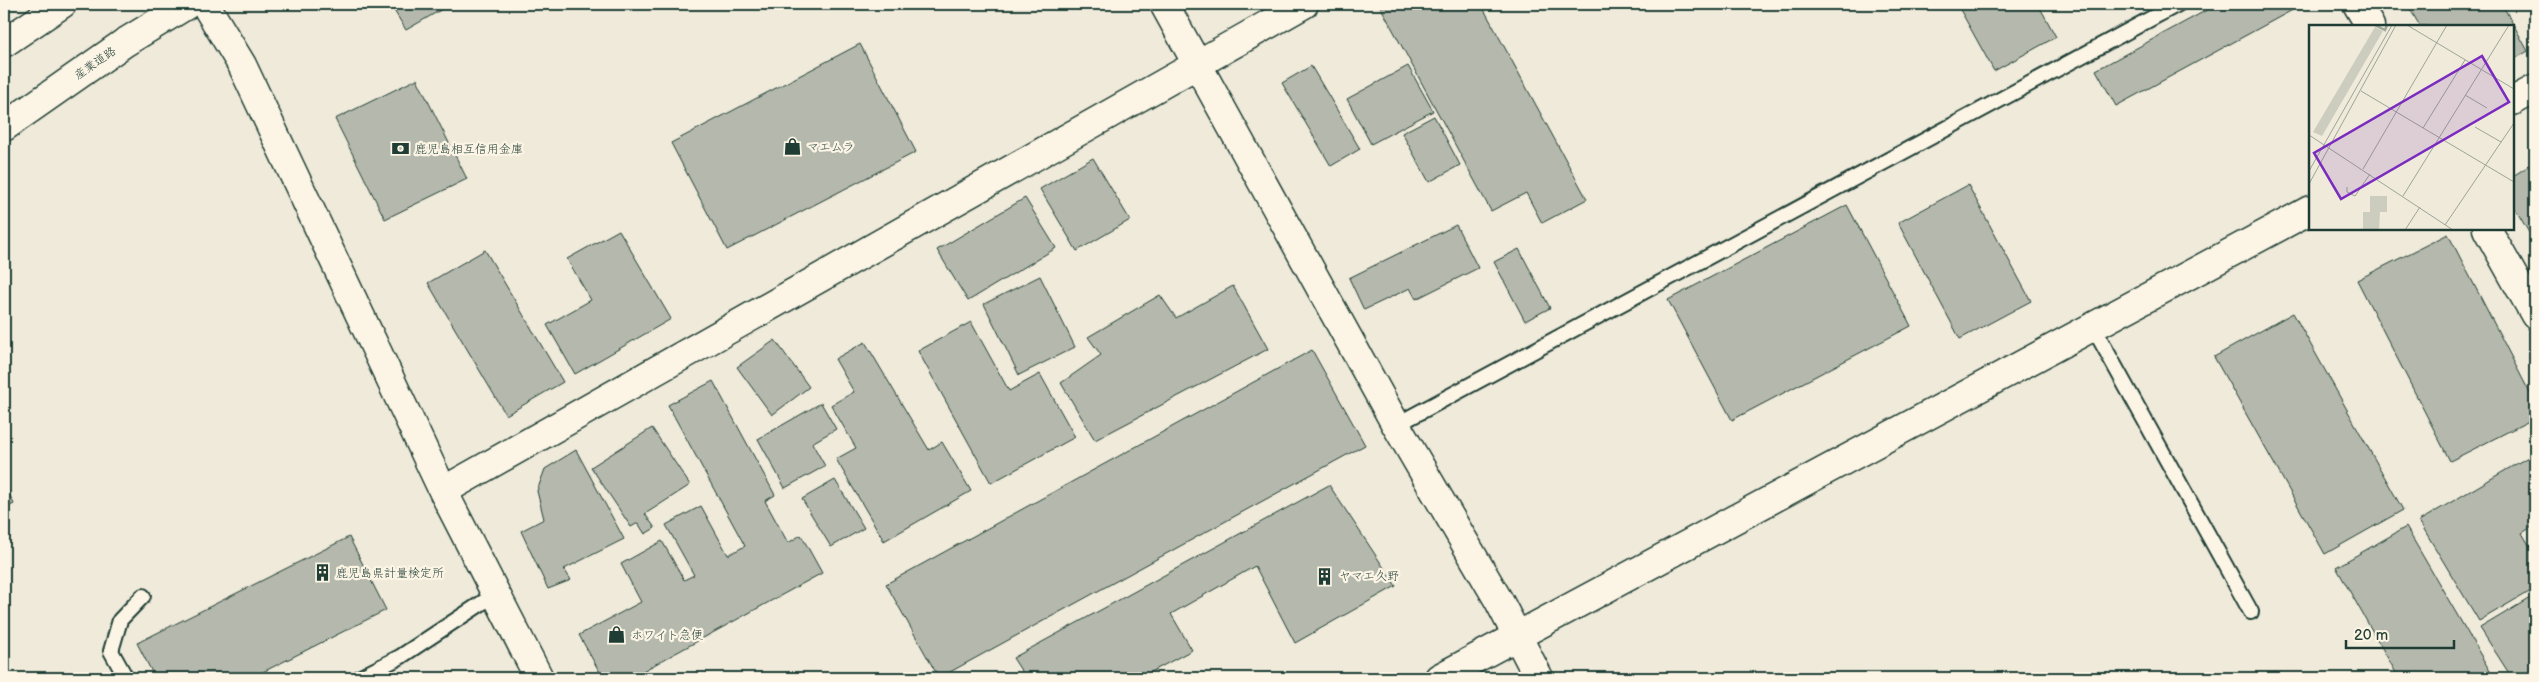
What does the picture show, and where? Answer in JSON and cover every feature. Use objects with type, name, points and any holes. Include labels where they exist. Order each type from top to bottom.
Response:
[{"type":"street","points":[[4,43],[62,4]]},
{"type":"street","name":"産業道路","points":[[4,126],[124,43],[188,4]]},
{"type":"street","points":[[205,4],[242,65],[443,491],[497,592],[539,678]]},
{"type":"street","points":[[1164,4],[1396,425],[1539,678]]},
{"type":"street","points":[[443,491],[1304,4]]},
{"type":"street","points":[[2357,4],[2369,25]]},
{"type":"street","points":[[2514,100],[2535,89]]},
{"type":"street","points":[[1439,678],[2092,325],[2309,211]]},
{"type":"street","points":[[2488,230],[2535,315]]},
{"type":"lane","points":[[1396,425],[2178,4]]},
{"type":"lane","points":[[2092,325],[2252,612]]},
{"type":"lane","points":[[359,678],[400,657],[497,592]]},
{"type":"lane","points":[[126,678],[112,651],[120,620],[143,596]]},
{"type":"building","points":[[390,4],[451,4],[406,30]]},
{"type":"building","points":[[1379,4],[1481,4],[1587,199],[1542,223],[1526,193],[1491,211]]},
{"type":"building","points":[[1893,4],[1906,4],[1896,9]]},
{"type":"building","points":[[1957,4],[2038,4],[2056,37],[1994,71]]},
{"type":"building","points":[[2218,4],[2295,4],[2298,7],[2116,106],[2096,70]]},
{"type":"building","points":[[2407,4],[2502,4],[2514,25],[2419,25]]},
{"type":"building","points":[[2514,26],[2528,51],[2514,59]]},
{"type":"building","name":"マエムラ","points":[[860,44],[916,152],[727,250],[671,143]]},
{"type":"building","points":[[1311,66],[1360,149],[1331,166],[1282,83]]},
{"type":"building","points":[[1408,66],[1433,111],[1371,144],[1347,99]]},
{"type":"building","name":"鹿児島相互信用金庫","points":[[417,79],[467,179],[385,219],[335,119]]},
{"type":"building","points":[[1434,116],[1460,165],[1429,182],[1402,133]]},
{"type":"building","points":[[1093,158],[1130,220],[1077,251],[1040,189]]},
{"type":"building","points":[[2535,162],[2535,243],[2514,207],[2514,175]]},
{"type":"building","points":[[1968,185],[2031,301],[1960,339],[1898,223]]},
{"type":"building","points":[[1025,198],[1056,248],[968,301],[937,250]]},
{"type":"building","points":[[1847,205],[1911,326],[1732,420],[1668,300]]},
{"type":"building","points":[[1456,225],[1478,268],[1416,299],[1410,288],[1364,310],[1349,278]]},
{"type":"building","points":[[619,230],[671,319],[575,374],[547,325],[591,300],[567,259]]},
{"type":"building","points":[[2448,234],[2535,403],[2535,418],[2450,461],[2357,280]]},
{"type":"building","points":[[1519,249],[1550,308],[1525,321],[1494,262]]},
{"type":"building","points":[[485,250],[563,382],[506,415],[428,283]]},
{"type":"building","points":[[1040,276],[1075,347],[1019,375],[984,304]]},
{"type":"building","points":[[1233,286],[1268,349],[1095,440],[1061,383],[1101,355],[1088,337],[1160,295],[1176,318]]},
{"type":"building","points":[[2293,313],[2403,510],[2325,554],[2214,357]]},
{"type":"building","points":[[971,322],[1009,391],[1040,374],[1075,437],[991,483],[918,351]]},
{"type":"building","points":[[775,340],[809,387],[772,415],[737,367]]},
{"type":"building","points":[[865,342],[929,450],[942,442],[971,491],[884,541],[836,459],[856,448],[831,405],[854,392],[835,359]]},
{"type":"building","points":[[1312,350],[1365,445],[939,678],[886,584]]},
{"type":"building","points":[[713,381],[775,495],[765,501],[788,543],[801,535],[822,573],[630,678],[603,678],[579,635],[641,602],[621,564],[662,541],[684,580],[694,575],[666,525],[701,506],[728,555],[745,546],[668,405]]},
{"type":"building","points":[[821,403],[836,429],[812,443],[825,466],[785,488],[758,439]]},
{"type":"building","points":[[652,428],[690,485],[645,514],[655,528],[645,534],[638,523],[631,527],[591,467]]},
{"type":"building","points":[[576,450],[624,539],[564,569],[571,580],[548,589],[521,531],[544,519],[537,491],[545,469]]},
{"type":"building","points":[[2535,453],[2535,525],[2522,533],[2535,555],[2535,588],[2479,621],[2419,521]]},
{"type":"building","points":[[835,480],[864,528],[831,547],[802,499]]},
{"type":"building","points":[[4,483],[14,504],[4,509]]},
{"type":"building","name":"ヤマエ久野","points":[[1329,485],[1396,586],[1295,643],[1255,566],[1171,614],[1192,650],[1140,678],[1026,678],[1013,658]]},
{"type":"building","points":[[2406,527],[2494,678],[2399,678],[2336,567]]},
{"type":"building","name":"鹿児島県計量検定所","points":[[349,537],[386,610],[251,678],[155,678],[137,643]]},
{"type":"building","points":[[2535,595],[2535,673],[2527,678],[2512,678],[2480,628]]},
{"type":"place","name":"マエムラ","points":[[793,147]]},
{"type":"place","name":"鹿児島相互信用金庫","points":[[401,149]]},
{"type":"place","name":"鹿児島県計量検定所","points":[[322,573]]},
{"type":"place","name":"ヤマエ久野","points":[[1325,576]]},
{"type":"place","name":"ホワイト急便","points":[[617,635]]}]
